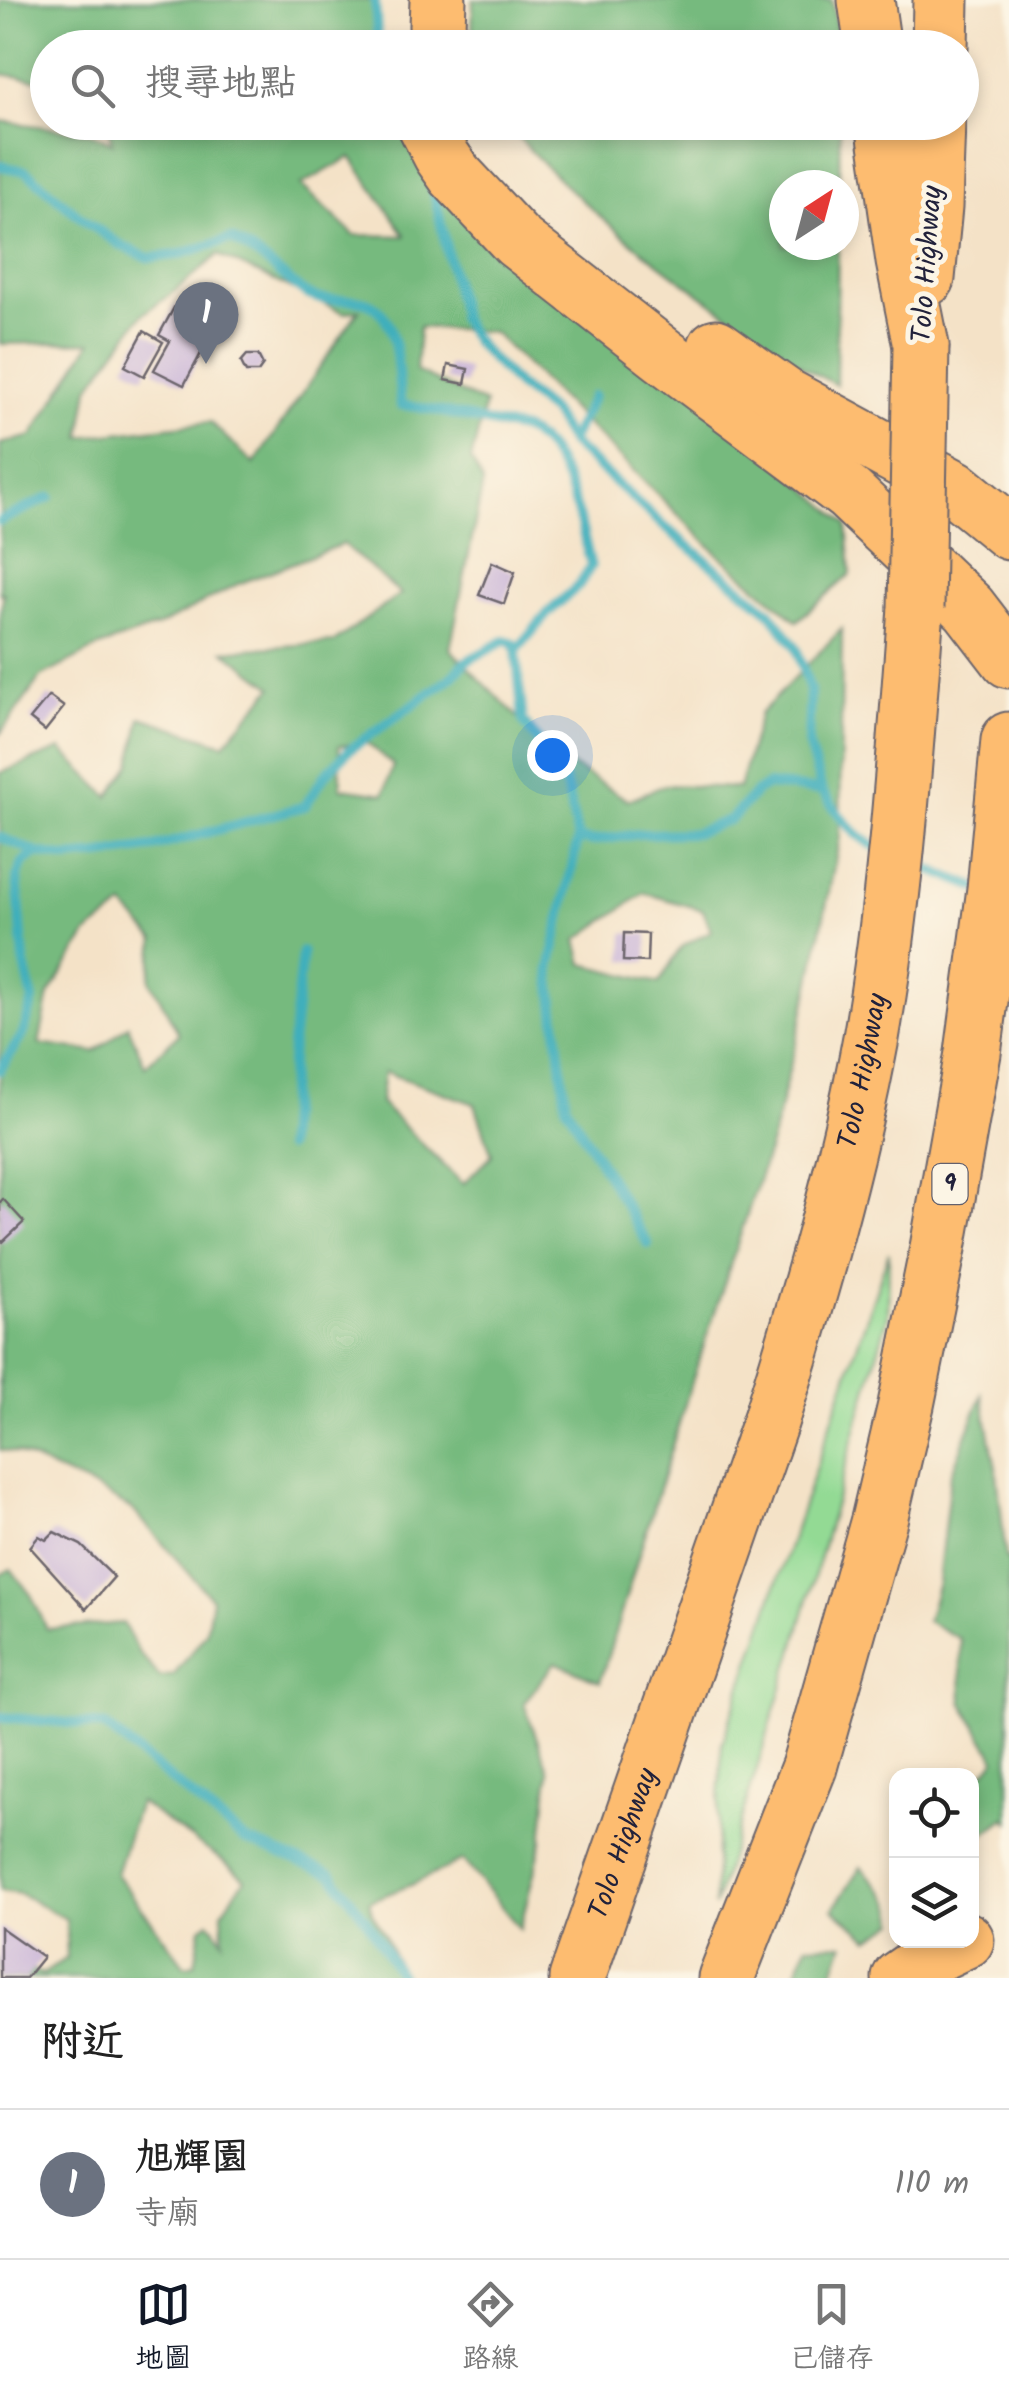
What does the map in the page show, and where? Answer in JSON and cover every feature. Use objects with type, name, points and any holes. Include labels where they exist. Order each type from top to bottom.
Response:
[{"type":"highway","points":[[401,0],[402,30]]},
{"type":"highway","points":[[438,0],[438,30]]},
{"type":"highway","points":[[866,0],[871,30]]},
{"type":"highway","points":[[940,30],[941,0]]},
{"type":"highway","points":[[433,140],[455,175],[517,241],[849,494],[969,608],[1009,660]]},
{"type":"highway","points":[[478,140],[498,170],[546,217],[613,270],[785,396],[956,488],[1009,532]]},
{"type":"highway","points":[[891,140],[915,206]]},
{"type":"highway","name":"Tolo Highway","points":[[577,1978],[771,1419],[830,1215],[870,1039],[901,804],[916,608],[922,346],[915,206],[932,140]]},
{"type":"highway","name":"9","points":[[726,1978],[809,1766],[906,1405],[958,1140],[986,962],[1009,740]]},
{"type":"highway","points":[[979,1936],[1009,1928]]},
{"type":"highway","points":[[900,1978],[952,1948]]},
{"type":"green space","points":[[0,0],[377,0],[378,30],[30,30],[30,78],[0,74]]},
{"type":"green space","points":[[473,0],[832,0],[837,30],[472,30]]},
{"type":"green space","points":[[0,121],[30,125],[30,140],[418,140],[847,524],[851,574],[797,621],[719,555],[493,332],[419,327],[416,371],[485,404],[471,460],[483,483],[450,649],[556,756],[628,800],[665,785],[739,788],[760,714],[842,629],[840,837],[809,990],[772,1139],[692,1381],[600,1682],[555,1662],[524,1703],[549,1772],[542,1841],[520,1929],[463,1860],[369,1901],[404,1978],[0,1978],[0,1960],[43,1974],[67,1958],[66,1919],[20,1894],[0,1891],[0,1575],[11,1569],[31,1595],[47,1629],[123,1623],[139,1653],[160,1677],[174,1675],[206,1633],[212,1599],[133,1510],[18,1453],[0,1450],[0,773],[61,749],[109,797],[131,764],[141,717],[224,744],[273,687],[224,651],[334,642],[401,594],[343,544],[238,584],[161,625],[99,647],[41,677],[0,734],[0,614],[4,593],[0,594],[0,444],[32,436],[91,342],[0,344]],"holes":[[[351,157],[405,236],[354,235],[301,185]],[[218,255],[344,313],[359,310],[254,464],[210,422],[81,437],[89,388],[142,315]],[[366,742],[393,765],[384,794],[341,788],[339,746]],[[644,893],[703,910],[711,931],[681,947],[659,983],[583,964],[577,940]],[[124,906],[155,940],[150,980],[179,1034],[145,1066],[128,1025],[95,1052],[39,1044],[49,995],[87,934]],[[384,1072],[475,1104],[492,1155],[463,1184],[380,1103]],[[139,1802],[245,1879],[222,1912],[223,1940],[209,1921],[201,1928],[195,1964],[185,1966],[116,1874]]]},
{"type":"green space","points":[[521,140],[840,140],[839,170],[769,170],[769,260],[838,260],[836,385],[803,367],[646,254],[573,192]]},
{"type":"green space","points":[[889,1252],[888,1316],[793,1652],[714,1907],[722,1744]]},
{"type":"green space","points":[[982,1395],[997,1473],[1006,1559],[1009,1558],[1009,1822],[1005,1818],[979,1838],[979,1778],[996,1759],[962,1702],[960,1639],[927,1621],[938,1583],[950,1477]]},
{"type":"green space","points":[[861,1867],[889,1900],[889,1927],[870,1939],[833,1909]]},
{"type":"green space","points":[[844,1944],[831,1978],[794,1978],[807,1945]]},
{"type":"building","points":[[176,304],[185,311],[183,315],[213,331],[184,385],[154,370],[170,341],[159,335]]},
{"type":"building","points":[[144,331],[163,342],[144,376],[125,366]]},
{"type":"building","points":[[247,355],[258,355],[263,365],[258,372],[246,372],[241,362]]},
{"type":"building","points":[[448,365],[468,369],[465,384],[445,380]]},
{"type":"building","points":[[492,562],[515,572],[504,604],[479,595]]},
{"type":"building","points":[[49,696],[64,707],[45,731],[30,719]]},
{"type":"building","points":[[624,933],[648,934],[647,962],[623,961]]},
{"type":"building","points":[[3,1199],[24,1222],[3,1242],[0,1202]]},
{"type":"building","points":[[54,1532],[81,1545],[114,1577],[86,1609],[30,1547],[39,1536],[46,1540]]},
{"type":"building","points":[[0,1927],[43,1957],[26,1978],[0,1978]]},
{"type":"waterway","points":[[375,0],[377,30]]},
{"type":"waterway","points":[[0,166],[26,171],[85,221],[122,246],[149,258],[177,255],[231,239],[307,294],[320,299],[362,301],[375,307],[391,330],[395,345],[401,405],[523,430],[551,453],[570,489],[591,566],[579,585],[548,613],[516,651],[523,721],[561,772],[578,839],[695,833],[731,819],[768,785],[822,791],[853,831],[878,848]]},
{"type":"waterway","points":[[432,183],[462,320],[477,344],[516,384],[552,412],[570,442],[666,528],[769,611],[796,647],[810,690],[808,743],[822,791]]},
{"type":"waterway","points":[[570,442],[593,396]]},
{"type":"waterway","points":[[0,521],[50,497]]},
{"type":"waterway","points":[[0,837],[38,853],[68,858],[101,855],[150,848],[305,806],[324,776],[349,750],[452,677],[465,662],[506,640],[514,644],[516,651]]},
{"type":"waterway","points":[[578,839],[550,969],[566,1105],[648,1244]]},
{"type":"waterway","points":[[0,1070],[23,1034],[33,1000],[24,960],[17,878],[23,862],[38,853]]},
{"type":"waterway","points":[[912,863],[980,889]]},
{"type":"waterway","points":[[286,1147],[302,952]]},
{"type":"waterway","points":[[0,1717],[105,1726],[245,1840],[332,1874],[402,1978]]},
{"type":"place","name":"旭輝園","points":[[206,364]]}]
